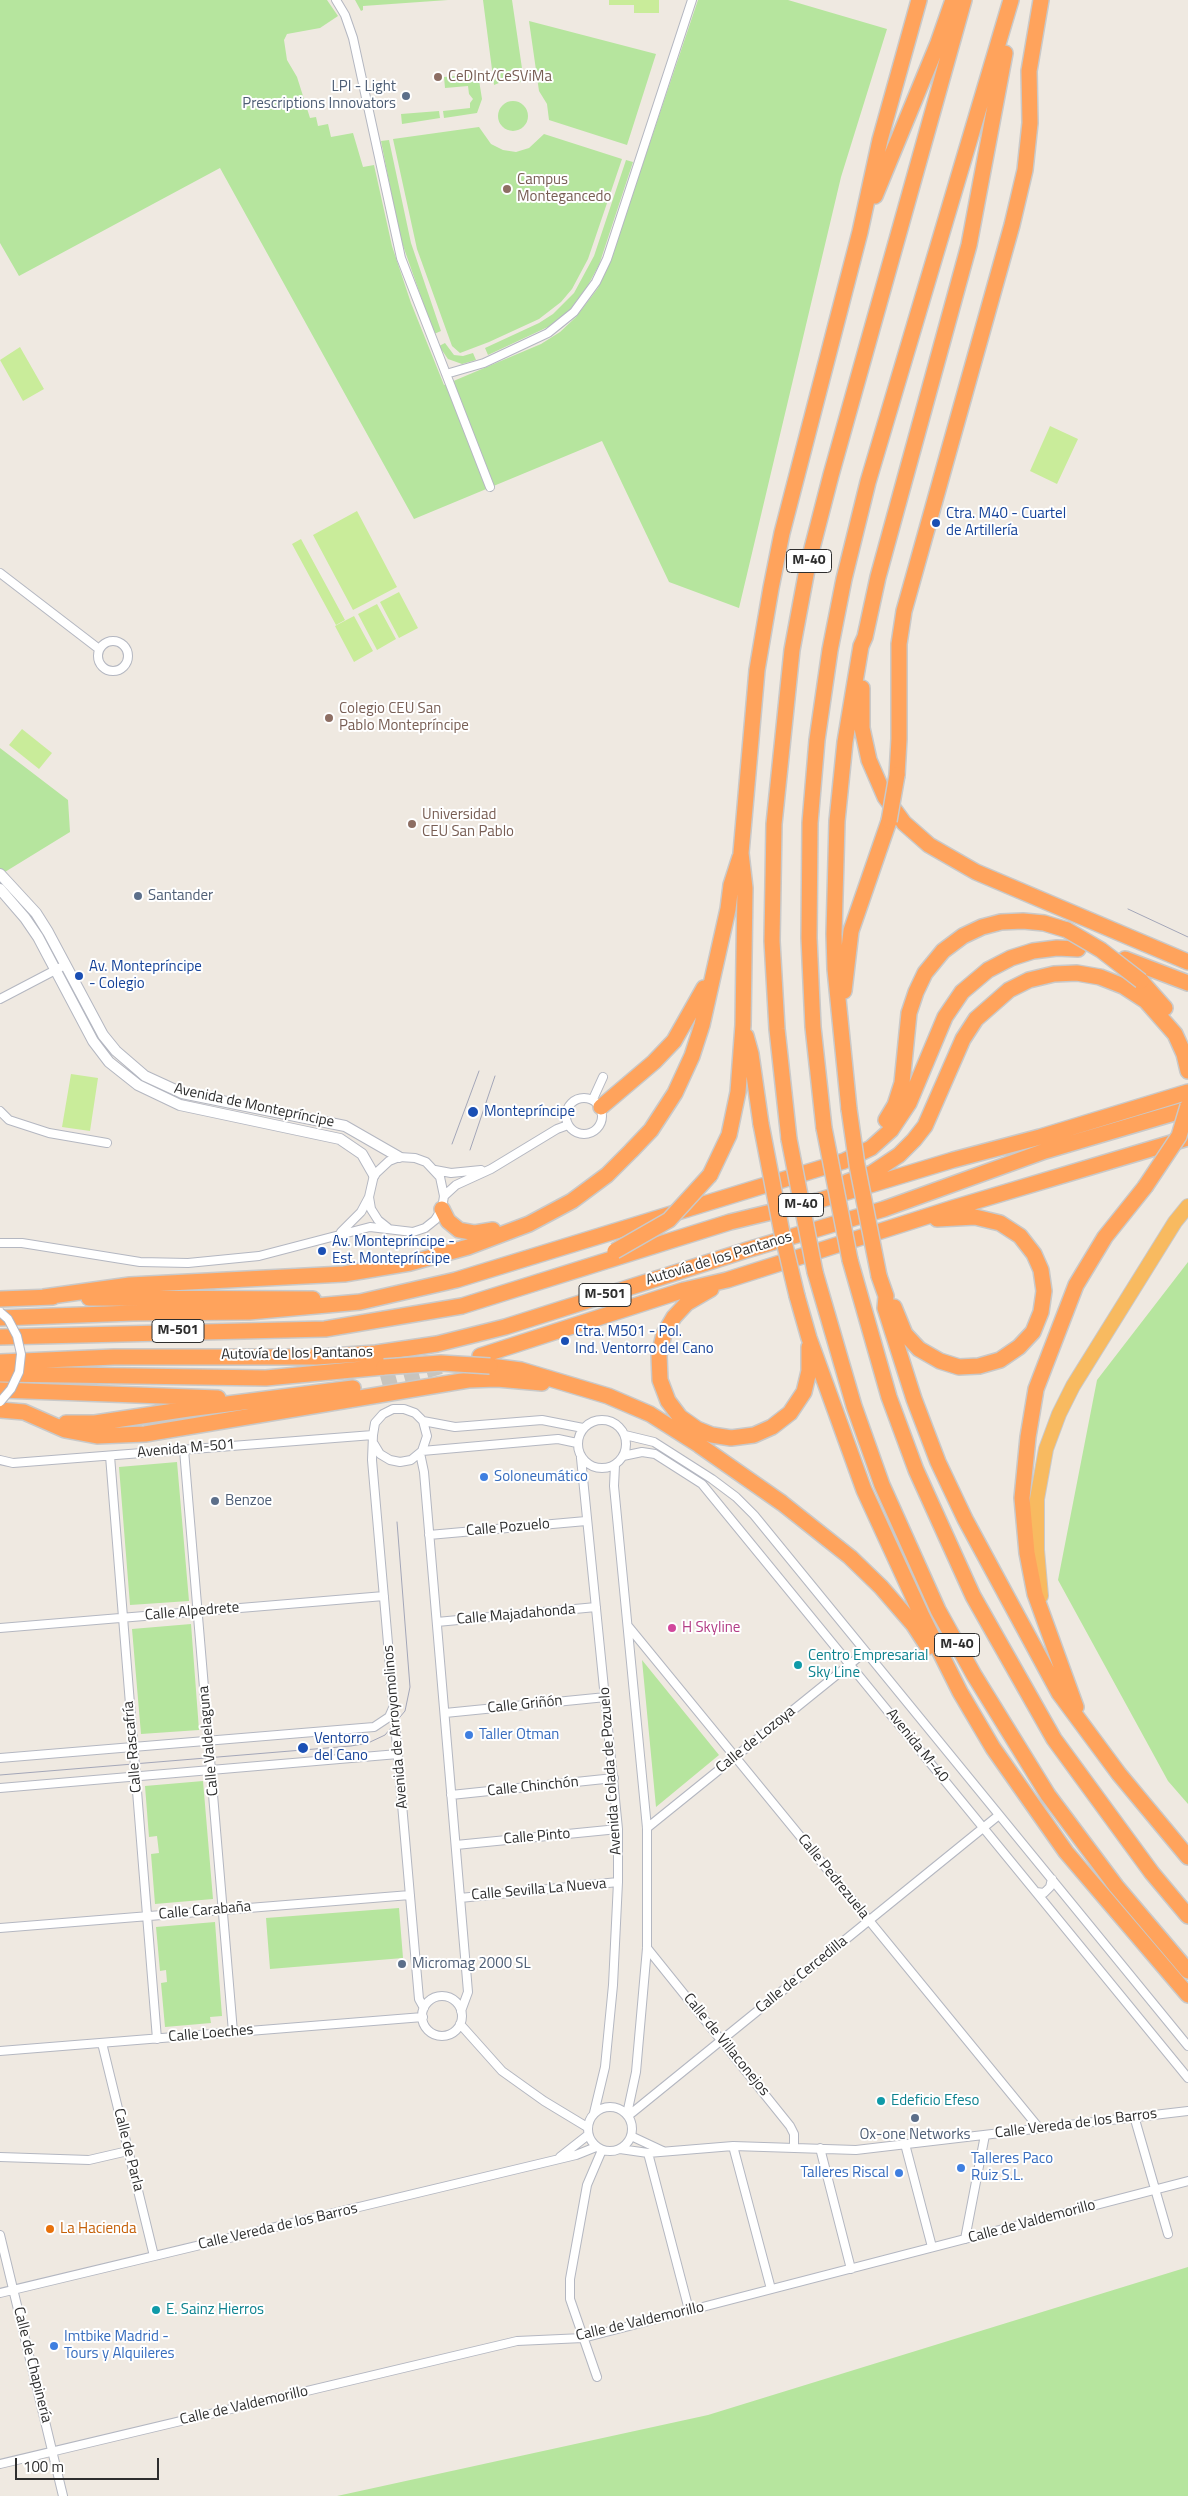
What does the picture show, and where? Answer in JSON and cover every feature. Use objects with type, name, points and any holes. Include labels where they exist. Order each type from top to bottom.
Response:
[{"type":"highway","points":[[552,1280],[579,1264],[615,1250],[669,1220],[710,1175],[729,1135],[738,1092],[744,1025],[745,888],[741,852],[757,670],[775,570],[795,480],[860,232],[880,140],[919,0]]},
{"type":"highway","points":[[860,232],[938,43],[953,0]]},
{"type":"highway","name":"M-40","points":[[964,0],[808,564],[792,650],[774,824],[772,941],[777,1029],[789,1139],[815,1272],[854,1406],[882,1485],[943,1618],[974,1675],[1048,1795],[1116,1886],[1188,1970]]},
{"type":"highway","name":"M-40","points":[[1011,0],[868,482],[844,579],[830,650],[817,740],[810,824],[810,968],[813,1027],[824,1128],[850,1260],[889,1397],[916,1470],[974,1596],[1054,1739],[1152,1873],[1188,1916]]},
{"type":"highway","points":[[920,1219],[975,1217],[1000,1223],[1020,1236],[1034,1254],[1042,1277],[1044,1290],[1042,1312],[1034,1332],[1020,1347],[1000,1360],[979,1366],[959,1367],[940,1361],[919,1349],[905,1334],[894,1307],[886,1296],[865,1211],[849,1109],[834,942],[837,821],[845,742],[861,646],[865,637],[878,577],[968,244],[1015,0]]},
{"type":"highway","points":[[841,1030],[851,931],[889,821],[897,775],[899,644],[904,611],[1012,225],[1025,170],[1030,123],[1029,71],[1041,0]]},
{"type":"highway","points":[[865,637],[869,648],[861,699],[862,728],[870,760],[885,798],[904,823],[929,845],[976,872],[1188,962]]},
{"type":"highway","points":[[44,1297],[167,1282],[280,1279],[344,1274],[410,1263],[468,1247],[529,1224],[572,1201],[607,1175],[651,1130],[675,1093],[692,1056],[728,909],[731,885],[741,852]]},
{"type":"highway","points":[[808,1172],[850,1153],[872,1138],[887,1120],[896,1105],[902,1083],[909,1014],[925,973],[943,951],[963,936],[982,927],[1001,922],[1044,923],[1067,930],[1101,950],[1141,981],[1170,1015],[1175,1034],[1184,1054],[1188,1072]]},
{"type":"highway","points":[[0,1318],[132,1313],[249,1312],[360,1302],[465,1278],[844,1161],[871,1148],[891,1130],[909,1103],[945,1017],[962,992],[988,970],[1011,958],[1033,951],[1057,948],[1078,949]]},
{"type":"highway","points":[[1125,959],[1188,983]]},
{"type":"highway","points":[[597,1103],[654,1062],[674,1040],[713,971]]},
{"type":"highway","points":[[730,1222],[815,1195],[872,1173],[899,1155],[925,1126],[964,1039],[976,1019],[1009,990],[1029,980],[1054,974],[1077,973],[1100,977],[1123,986],[1146,1001],[1175,1034]]},
{"type":"highway","points":[[744,1025],[752,1054],[761,1124],[782,1234],[797,1296],[808,1338],[864,1490],[921,1614],[960,1692],[993,1748],[1066,1852],[1150,1954],[1188,1995]]},
{"type":"highway","name":"Autovía de los Pantanos","points":[[0,1337],[325,1329],[462,1306],[552,1280],[730,1222],[817,1201],[1188,1092]]},
{"type":"highway","points":[[1041,1604],[1035,1594],[1026,1552],[1022,1498],[1024,1464],[1036,1389],[1076,1285],[1105,1237],[1146,1187],[1180,1136],[1188,1107]]},
{"type":"highway","name":"Autovía de los Pantanos","points":[[0,1362],[114,1357],[316,1357],[376,1354],[436,1344],[505,1327],[747,1250],[884,1210],[1046,1151],[1188,1107]]},
{"type":"highway","points":[[0,1374],[266,1378],[384,1367],[485,1361],[684,1290],[726,1280],[1188,1138]]},
{"type":"highway","points":[[443,1203],[448,1221],[459,1230],[475,1233],[529,1224]]},
{"type":"highway","points":[[1083,1724],[1053,1646],[1041,1604],[1037,1550],[1037,1500],[1046,1449],[1059,1414],[1078,1378],[1175,1222],[1188,1206]]},
{"type":"highway","points":[[726,1280],[687,1303],[674,1317],[664,1334],[659,1355],[660,1380],[668,1401],[680,1418],[697,1429],[712,1435],[731,1438],[754,1435],[772,1427],[790,1413],[804,1392],[807,1378],[808,1338]]},
{"type":"highway","points":[[886,1296],[885,1308],[914,1399],[942,1470],[965,1519],[1059,1693],[1119,1774],[1188,1857]]},
{"type":"highway","points":[[0,1299],[44,1297],[337,1299],[360,1302]]},
{"type":"highway","points":[[485,1361],[608,1396],[650,1414],[706,1450],[818,1531],[850,1557],[881,1587],[913,1624],[960,1692]]},
{"type":"highway","points":[[0,1410],[24,1412],[65,1430],[96,1436],[145,1434],[468,1380],[498,1379],[578,1388]]},
{"type":"highway","points":[[42,1420],[65,1423],[94,1423],[382,1383]]},
{"type":"highway","points":[[0,1390],[216,1398],[295,1396]]},
{"type":"street","points":[[336,0],[345,15],[353,38],[401,258],[490,487]]},
{"type":"street","points":[[446,374],[484,363],[548,333],[574,312],[596,282],[607,259],[692,0]]},
{"type":"street","points":[[0,573],[99,648]]},
{"type":"street","points":[[106,642],[120,642],[127,650],[126,664],[118,670],[102,668],[97,659],[99,648],[106,642]]},
{"type":"street","name":"Avenida de Montepríncipe","points":[[0,874],[36,913],[103,1035],[116,1051],[145,1076],[182,1093],[345,1126],[399,1158]]},
{"type":"street","name":"Avenida de Montepríncipe","points":[[0,889],[25,918],[93,1041],[109,1062],[138,1085],[180,1105],[340,1139],[362,1154],[374,1176]]},
{"type":"street","points":[[0,998],[65,965]]},
{"type":"street","points":[[597,1103],[579,1098],[572,1101],[566,1116],[568,1124],[574,1132],[584,1134],[593,1132],[600,1126],[603,1117],[597,1103],[603,1077]]},
{"type":"street","points":[[0,1110],[9,1120],[49,1133],[107,1143]]},
{"type":"street","points":[[0,1243],[22,1243],[140,1262],[188,1263],[259,1256],[370,1227],[388,1228],[400,1232],[413,1232],[425,1228],[435,1220],[443,1203],[456,1185],[491,1169],[568,1124]]},
{"type":"street","points":[[338,1235],[361,1212],[369,1197],[374,1176],[385,1164],[399,1158],[414,1158],[426,1162],[435,1170],[444,1187],[443,1203]]},
{"type":"street","points":[[435,1170],[451,1173],[491,1169]]},
{"type":"street","points":[[369,1197],[375,1214],[388,1228]]},
{"type":"street","points":[[0,1312],[8,1319],[17,1336],[21,1354],[19,1372],[11,1390],[0,1402]]},
{"type":"street","points":[[404,1408],[415,1413],[423,1421],[427,1436],[421,1452],[411,1460],[400,1462],[390,1460],[380,1454],[374,1444],[373,1434],[376,1423],[382,1414],[393,1409],[404,1408]]},
{"type":"street","points":[[423,1421],[455,1427],[542,1420],[583,1428]]},
{"type":"street","points":[[606,1420],[618,1425],[625,1435],[626,1446],[623,1456],[615,1465],[603,1469],[590,1466],[581,1458],[577,1443],[583,1428],[593,1421],[606,1420]]},
{"type":"street","name":"Avenida M-501","points":[[0,1460],[13,1463],[373,1434]]},
{"type":"street","name":"Avenida M-40","points":[[625,1435],[654,1442],[736,1497],[754,1515],[1188,2046]]},
{"type":"street","points":[[421,1452],[558,1439],[577,1443]]},
{"type":"street","name":"Avenida de Arroyomolinos","points":[[374,1444],[372,1460],[419,1998],[424,2008]]},
{"type":"street","name":"Calle Valdelaguna","points":[[184,1450],[233,2032]]},
{"type":"street","points":[[421,1452],[424,1465],[468,1992],[461,2011],[460,2024],[452,2034],[438,2036],[427,2029],[422,2017],[424,2008],[432,1999],[444,1997],[455,2001],[461,2011]]},
{"type":"street","name":"Avenida M-40","points":[[623,1456],[642,1452],[655,1454],[702,1484],[1188,2078]]},
{"type":"street","name":"Calle Rascafría","points":[[110,1456],[157,2039]]},
{"type":"street","name":"Avenida Colada de Pozuelo","points":[[581,1458],[618,1829],[618,1882],[613,1985],[605,2067],[594,2113]]},
{"type":"street","name":"Avenida Colada de Pozuelo","points":[[615,1465],[614,1486],[648,1828],[647,1948],[636,2072],[627,2115]]},
{"type":"street","name":"Calle Pozuelo","points":[[430,1535],[586,1521]]},
{"type":"street","name":"Calle Alpedrete","points":[[0,1628],[384,1596]]},
{"type":"street","name":"Calle Majadahonda","points":[[437,1622],[596,1607]]},
{"type":"street","name":"Calle Pedrezuela","points":[[628,1626],[1039,2128]]},
{"type":"street","name":"Calle de Lozoya","points":[[648,1828],[865,1652]]},
{"type":"street","name":"Calle Griñón","points":[[444,1713],[606,1697]]},
{"type":"street","points":[[0,1758],[374,1727],[389,1717],[394,1706]]},
{"type":"street","points":[[0,1788],[398,1754]]},
{"type":"street","name":"Calle Chinchón","points":[[451,1795],[614,1778]]},
{"type":"street","name":"Calle de Cercedilla","points":[[627,2115],[999,1815]]},
{"type":"street","name":"Calle Pinto","points":[[456,1845],[618,1829]]},
{"type":"street","points":[[1036,1892],[1044,1893],[1050,1887],[1052,1879]]},
{"type":"street","name":"Calle Sevilla La Nueva","points":[[460,1898],[618,1882]]},
{"type":"street","name":"Calle Carabaña","points":[[0,1928],[410,1895]]},
{"type":"street","name":"Calle de Villaconejos","points":[[647,1948],[790,2126],[794,2134],[794,2146]]},
{"type":"street","name":"Calle Loeches","points":[[0,2052],[422,2017]]},
{"type":"street","points":[[460,2024],[502,2071],[588,2131],[599,2149],[608,2152],[620,2149],[631,2136],[631,2122],[621,2110],[607,2107],[594,2113],[588,2131]]},
{"type":"street","name":"Calle de Parla","points":[[102,2043],[154,2256]]},
{"type":"street","name":"Calle Vereda de los Barros","points":[[620,2149],[648,2154],[733,2146],[794,2146],[856,2150],[1188,2111]]},
{"type":"street","points":[[1134,2116],[1168,2234]]},
{"type":"street","name":"Calle Vereda de los Barros","points":[[555,2160],[588,2131]]},
{"type":"street","points":[[965,2239],[985,2135]]},
{"type":"street","points":[[631,2136],[665,2152]]},
{"type":"street","points":[[905,2144],[932,2247]]},
{"type":"street","points":[[733,2146],[771,2289]]},
{"type":"street","points":[[820,2148],[851,2269]]},
{"type":"street","points":[[597,2377],[570,2299],[570,2279],[587,2185],[599,2149]]},
{"type":"street","name":"Calle Vereda de los Barros","points":[[0,2294],[599,2149]]},
{"type":"street","points":[[0,2157],[89,2160],[128,2151]]},
{"type":"street","points":[[648,2154],[690,2310]]},
{"type":"street","name":"Calle de Valdemorillo","points":[[0,2464],[517,2341],[583,2338],[1188,2181]]},
{"type":"street","name":"Calle de Chapinería","points":[[0,2234],[63,2496]]},
{"type":"green space","points":[[0,0],[327,0],[338,16],[320,28],[287,34],[284,40],[287,60],[297,77],[310,118],[316,117],[318,126],[328,124],[331,137],[353,133],[363,167],[374,165],[392,246],[411,303],[444,385],[541,344],[560,332],[576,317],[598,288],[609,264],[698,0],[788,0],[887,29],[841,177],[739,608],[669,582],[602,441],[414,519],[220,168],[19,276],[0,243]]},
{"type":"green space","points":[[355,0],[448,0],[363,6],[361,11]]},
{"type":"green space","points":[[483,0],[512,0],[524,82],[506,80],[494,85]]},
{"type":"green space","points":[[609,0],[659,0],[659,13],[634,13],[634,5],[609,5]]},
{"type":"green space","points":[[529,21],[656,54],[627,145],[549,120],[547,104],[539,91]]},
{"type":"green space","points":[[478,74],[482,99],[477,113],[444,118],[443,111],[470,108],[470,103],[473,99],[469,94],[468,86],[445,88],[444,77]]},
{"type":"green space","points":[[513,101],[523,106],[528,116],[523,126],[513,131],[503,126],[498,116],[503,106]]},
{"type":"green space","points":[[439,111],[440,118],[402,124],[401,114]]},
{"type":"green space","points":[[479,127],[491,144],[503,150],[516,152],[529,148],[544,134],[622,159],[588,259],[572,289],[561,302],[539,319],[460,353],[452,346],[417,249],[393,139]]},
{"type":"green space","points":[[389,140],[411,243],[441,331],[434,334],[400,237],[381,141]]},
{"type":"green space","points":[[626,160],[633,162],[599,265],[587,287],[569,311],[550,326],[488,355],[485,348],[539,323],[553,314],[574,293],[594,256]]},
{"type":"green space","points":[[445,343],[454,355],[463,356],[473,353],[476,360],[462,364],[448,359],[439,346]]},
{"type":"green space","points":[[20,347],[44,389],[23,401],[0,360]]},
{"type":"green space","points":[[1050,426],[1078,439],[1057,484],[1030,471]]},
{"type":"green space","points":[[357,511],[397,587],[353,610],[313,535]]},
{"type":"green space","points":[[301,539],[345,620],[336,625],[292,544]]},
{"type":"green space","points":[[399,592],[418,628],[399,638],[380,602]]},
{"type":"green space","points":[[377,604],[396,639],[377,650],[358,614]]},
{"type":"green space","points":[[354,616],[373,651],[354,662],[335,626]]},
{"type":"green space","points":[[22,729],[52,753],[39,769],[9,745]]},
{"type":"green space","points":[[0,748],[68,800],[70,832],[0,875]]},
{"type":"green space","points":[[71,1074],[98,1078],[90,1131],[62,1127]]},
{"type":"green space","points":[[1188,1262],[1188,1804],[1168,1781],[1058,1580],[1097,1380]]},
{"type":"green space","points":[[177,1462],[189,1601],[130,1605],[119,1467]]},
{"type":"green space","points":[[191,1624],[199,1730],[141,1734],[132,1629]]},
{"type":"green space","points":[[642,1660],[719,1755],[656,1807]]},
{"type":"green space","points":[[203,1781],[213,1899],[155,1904],[151,1854],[159,1853],[157,1836],[149,1837],[145,1786]]},
{"type":"green space","points":[[399,1908],[403,1958],[270,1969],[266,1918]]},
{"type":"green space","points":[[215,1922],[222,2016],[210,2017],[211,2023],[165,2027],[161,1983],[167,1982],[166,1970],[160,1971],[156,1927]]},
{"type":"green space","points":[[1188,2267],[1188,2496],[337,2496],[708,2415]]},
{"type":"tunnel","points":[[382,1383],[443,1366]]},
{"type":"tram line","points":[[1128,909],[1188,937]]},
{"type":"tram line","points":[[452,1144],[479,1071]]},
{"type":"tram line","points":[[470,1150],[495,1076]]},
{"type":"tram line","points":[[0,1775],[351,1746],[368,1743],[385,1735],[405,1711],[410,1687],[397,1522]]},
{"type":"place","name":"CeDInt/CeSViMa","points":[[438,77]]},
{"type":"place","name":"LPI - Light Prescriptions Innovators","points":[[406,96]]},
{"type":"place","name":"Campus Montegancedo","points":[[507,189]]},
{"type":"place","name":"Ctra. M40 - Cuartel de Artillería","points":[[936,523]]},
{"type":"place","name":"Colegio CEU San Pablo Montepríncipe","points":[[329,718]]},
{"type":"place","name":"Universidad CEU San Pablo","points":[[412,824]]},
{"type":"place","name":"Santander","points":[[138,896]]},
{"type":"place","name":"Av. Montepríncipe - Colegio","points":[[79,976]]},
{"type":"place","name":"Montepríncipe","points":[[473,1112]]},
{"type":"place","name":"Av. Montepríncipe - Est. Montepríncipe","points":[[322,1251]]},
{"type":"place","name":"Ctra. M501 - Pol. Ind. Ventorro del Cano","points":[[565,1341]]},
{"type":"place","name":"Soloneumático","points":[[484,1477]]},
{"type":"place","name":"Benzoe","points":[[215,1501]]},
{"type":"place","name":"H Skyline","points":[[672,1628]]},
{"type":"place","name":"Centro Empresarial Sky Line","points":[[798,1665]]},
{"type":"place","name":"Taller Otman","points":[[469,1735]]},
{"type":"place","name":"Ventorro del Cano","points":[[303,1748]]},
{"type":"place","name":"Micromag 2000 SL","points":[[402,1964]]},
{"type":"place","name":"Edeficio Efeso","points":[[881,2101]]},
{"type":"place","name":"Ox-one Networks","points":[[915,2118]]},
{"type":"place","name":"Talleres Paco Ruiz S.L.","points":[[961,2168]]},
{"type":"place","name":"Talleres Riscal","points":[[899,2173]]},
{"type":"place","name":"La Hacienda","points":[[50,2229]]},
{"type":"place","name":"E. Sainz Hierros","points":[[156,2310]]},
{"type":"place","name":"Imtbike Madrid - Tours y Alquileres","points":[[54,2346]]}]
